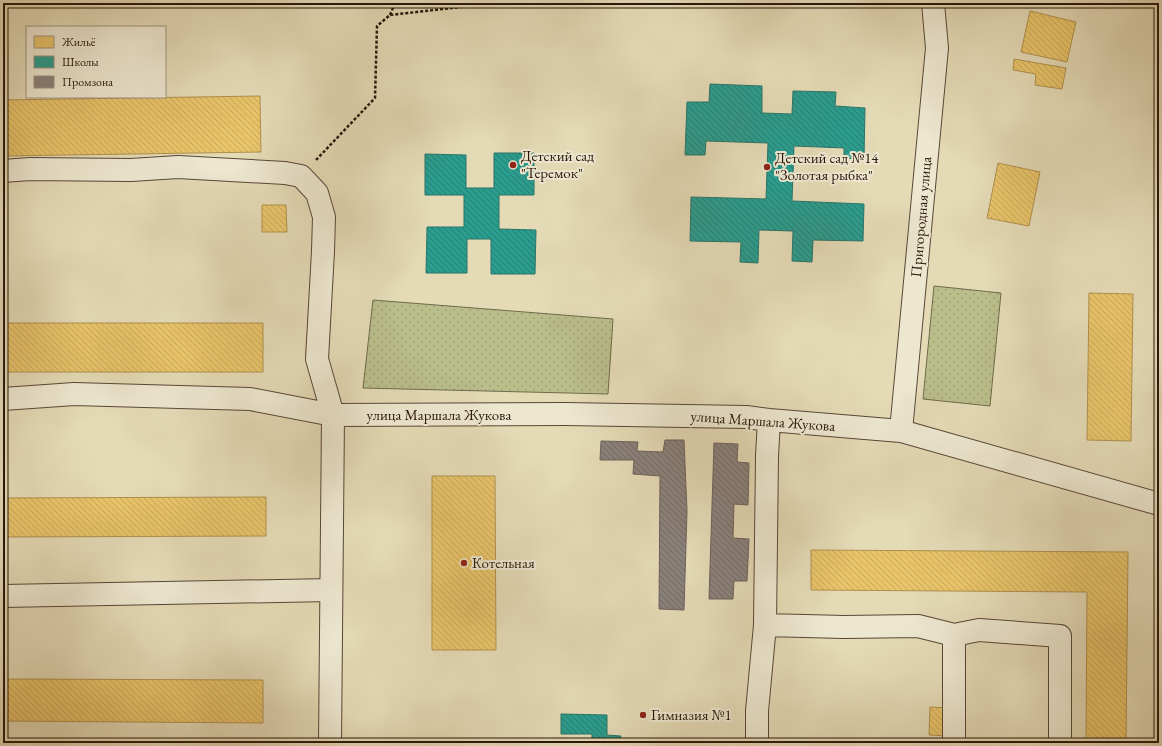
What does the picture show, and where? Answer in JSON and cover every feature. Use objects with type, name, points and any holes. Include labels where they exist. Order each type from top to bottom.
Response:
[{"type":"street","name":"Пригородная улица","points":[[901,431],[937,48],[933,3]]},
{"type":"street","points":[[3,171],[30,169],[131,170],[178,167],[285,173],[301,176],[317,193],[324,217],[317,359],[332,415],[330,743]]},
{"type":"street","name":"улица Маршала Жукова","points":[[3,399],[74,394],[250,399],[332,415],[565,414],[746,417],[901,431],[1159,504]]},
{"type":"street","points":[[757,743],[757,711],[765,625],[767,456],[769,420]]},
{"type":"street","points":[[3,596],[330,590]]},
{"type":"street","points":[[765,625],[844,627],[918,626],[954,635],[979,630],[1060,636],[1060,743]]},
{"type":"street","points":[[954,635],[954,743]]},
{"type":"path","points":[[301,176],[375,98],[377,26],[390,15],[395,3]]},
{"type":"path","points":[[390,15],[496,3]]},
{"type":"green space","points":[[934,286],[1001,293],[990,406],[923,399]]},
{"type":"green space","points":[[373,300],[613,319],[608,394],[363,388]]},
{"type":"building: Жильё","points":[[1030,11],[1076,22],[1067,62],[1021,52]]},
{"type":"building: Жильё","points":[[1014,59],[1066,68],[1062,89],[1035,85],[1036,74],[1013,70]]},
{"type":"building: Жильё","points":[[260,96],[261,152],[3,156],[3,100]]},
{"type":"building: Жильё","points":[[998,163],[1040,172],[1029,226],[987,218]]},
{"type":"building: Жильё","points":[[262,205],[286,205],[287,232],[262,232]]},
{"type":"building: Жильё","points":[[1089,293],[1133,294],[1131,441],[1087,440]]},
{"type":"building: Жильё","points":[[3,323],[263,323],[263,372],[3,372]]},
{"type":"building: Жильё","name":"Котельная","points":[[432,476],[495,476],[496,650],[432,650]]},
{"type":"building: Жильё","points":[[266,497],[266,536],[3,537],[3,498]]},
{"type":"building: Жильё","points":[[811,550],[1128,552],[1126,743],[1086,743],[1087,592],[811,590]]},
{"type":"building: Жильё","points":[[3,679],[263,680],[263,723],[3,721]]},
{"type":"building: Жильё","points":[[930,707],[948,708],[947,736],[929,735]]},
{"type":"building: Школы","points":[[710,84],[762,86],[762,113],[792,114],[793,91],[836,92],[835,106],[865,108],[864,159],[844,158],[844,148],[794,146],[792,201],[864,204],[863,241],[813,240],[812,262],[792,261],[793,231],[759,230],[758,263],[740,262],[741,242],[690,241],[691,197],[766,199],[768,143],[706,141],[705,155],[685,155],[687,102],[709,102]]},
{"type":"building: Школы","points":[[494,153],[534,153],[534,195],[499,195],[499,229],[536,230],[535,274],[491,274],[491,239],[467,239],[467,273],[426,273],[427,227],[464,227],[464,195],[425,195],[425,154],[466,155],[466,188],[494,188]]},
{"type":"building: Школы","points":[[561,714],[607,715],[607,735],[621,736],[620,743],[592,743],[592,734],[561,734]]},
{"type":"building: Промзона","points":[[665,440],[684,440],[687,511],[684,610],[659,609],[660,476],[633,474],[634,460],[600,460],[601,441],[638,442],[637,451],[663,452]]},
{"type":"building: Промзона","points":[[714,443],[738,444],[737,462],[749,463],[748,505],[734,504],[733,538],[749,539],[747,581],[734,581],[733,599],[709,599]]},
{"type":"place","name":"Детский сад \"Теремок\"","points":[[513,165]]},
{"type":"place","name":"Детский сад №14 \"Золотая рыбка\"","points":[[767,167]]},
{"type":"place","name":"Котельная","points":[[464,563]]},
{"type":"place","name":"Гимназия №1","points":[[643,715]]}]
